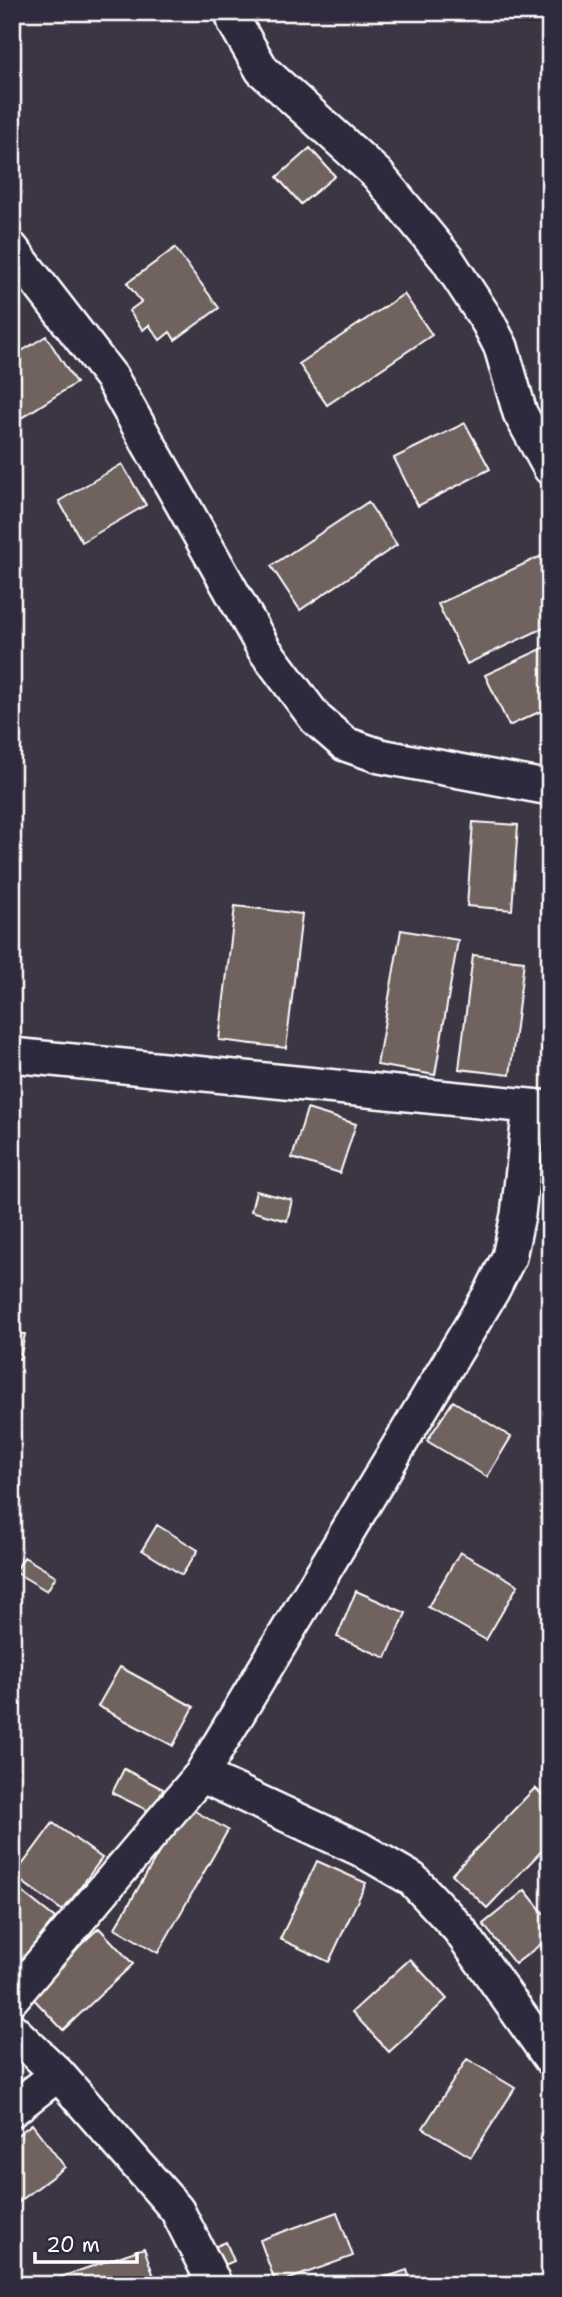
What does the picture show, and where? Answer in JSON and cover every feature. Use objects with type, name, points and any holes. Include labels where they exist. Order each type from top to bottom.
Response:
[{"type":"street","points":[[232,12],[235,23],[262,70],[377,174],[447,259],[502,348],[520,413],[550,468]]},
{"type":"street","points":[[12,249],[111,377],[264,649],[316,719],[332,736],[345,744],[380,756],[550,788]]},
{"type":"street","points":[[12,1055],[540,1107],[509,1256],[492,1291],[201,1775],[12,1998]]},
{"type":"street","points":[[201,1775],[360,1849],[412,1879],[459,1929],[550,2058]]},
{"type":"street","points":[[12,2029],[58,2074],[177,2210],[215,2285]]},
{"type":"street","points":[[12,2110],[58,2074]]},
{"type":"building","points":[[310,148],[335,176],[301,204],[277,177]]},
{"type":"building","points":[[175,248],[219,308],[175,340],[170,332],[160,340],[149,325],[143,330],[129,311],[141,302],[127,283]]},
{"type":"building","points":[[404,294],[432,335],[327,405],[299,364]]},
{"type":"building","points":[[46,336],[76,383],[21,418],[12,404],[12,357]]},
{"type":"building","points":[[465,423],[490,469],[418,506],[394,458]]},
{"type":"building","points":[[122,464],[146,505],[82,542],[59,501]]},
{"type":"building","points":[[368,502],[397,545],[300,610],[271,566]]},
{"type":"building","points":[[550,552],[550,625],[467,664],[438,604]]},
{"type":"building","points":[[550,645],[550,707],[509,726],[485,675]]},
{"type":"building","points":[[473,822],[518,825],[512,910],[467,906]]},
{"type":"building","points":[[235,906],[302,914],[286,1048],[219,1040]]},
{"type":"building","points":[[401,930],[458,940],[435,1075],[377,1065]]},
{"type":"building","points":[[473,955],[524,961],[510,1075],[459,1069]]},
{"type":"building","points":[[307,1109],[356,1124],[340,1173],[292,1158]]},
{"type":"building","points":[[256,1191],[292,1200],[287,1221],[251,1211]]},
{"type":"building","points":[[12,1332],[25,1334],[20,1359],[12,1357]]},
{"type":"building","points":[[453,1401],[511,1437],[487,1477],[427,1441]]},
{"type":"building","points":[[157,1525],[198,1550],[182,1575],[142,1550]]},
{"type":"building","points":[[460,1552],[518,1585],[486,1640],[428,1607]]},
{"type":"building","points":[[24,1557],[56,1576],[47,1591],[15,1572]]},
{"type":"building","points":[[356,1591],[406,1613],[386,1658],[337,1637]]},
{"type":"building","points":[[120,1667],[194,1707],[173,1746],[98,1706]]},
{"type":"building","points":[[124,1769],[163,1789],[151,1812],[112,1793]]},
{"type":"building","points":[[535,1788],[550,1802],[550,1842],[487,1908],[452,1874]]},
{"type":"building","points":[[186,1806],[228,1830],[158,1953],[115,1928]]},
{"type":"building","points":[[53,1823],[102,1858],[63,1911],[14,1876]]},
{"type":"building","points":[[317,1861],[366,1883],[329,1962],[280,1939]]},
{"type":"building","points":[[12,1884],[55,1918],[12,1972]]},
{"type":"building","points":[[525,1890],[550,1921],[550,1937],[515,1964],[483,1924]]},
{"type":"building","points":[[99,1928],[133,1964],[63,2030],[28,1993]]},
{"type":"building","points":[[410,1959],[447,1999],[389,2052],[352,2012]]},
{"type":"building","points":[[550,1966],[550,1988],[539,1978]]},
{"type":"building","points":[[467,2059],[515,2088],[471,2157],[423,2128]]},
{"type":"building","points":[[32,2124],[65,2167],[12,2207],[12,2139]]},
{"type":"building","points":[[337,2212],[353,2256],[276,2284],[260,2240]]},
{"type":"building","points":[[226,2242],[234,2261],[218,2268],[209,2249]]},
{"type":"building","points":[[144,2248],[157,2285],[61,2285],[58,2278]]},
{"type":"building","points":[[407,2270],[412,2285],[363,2285]]}]
